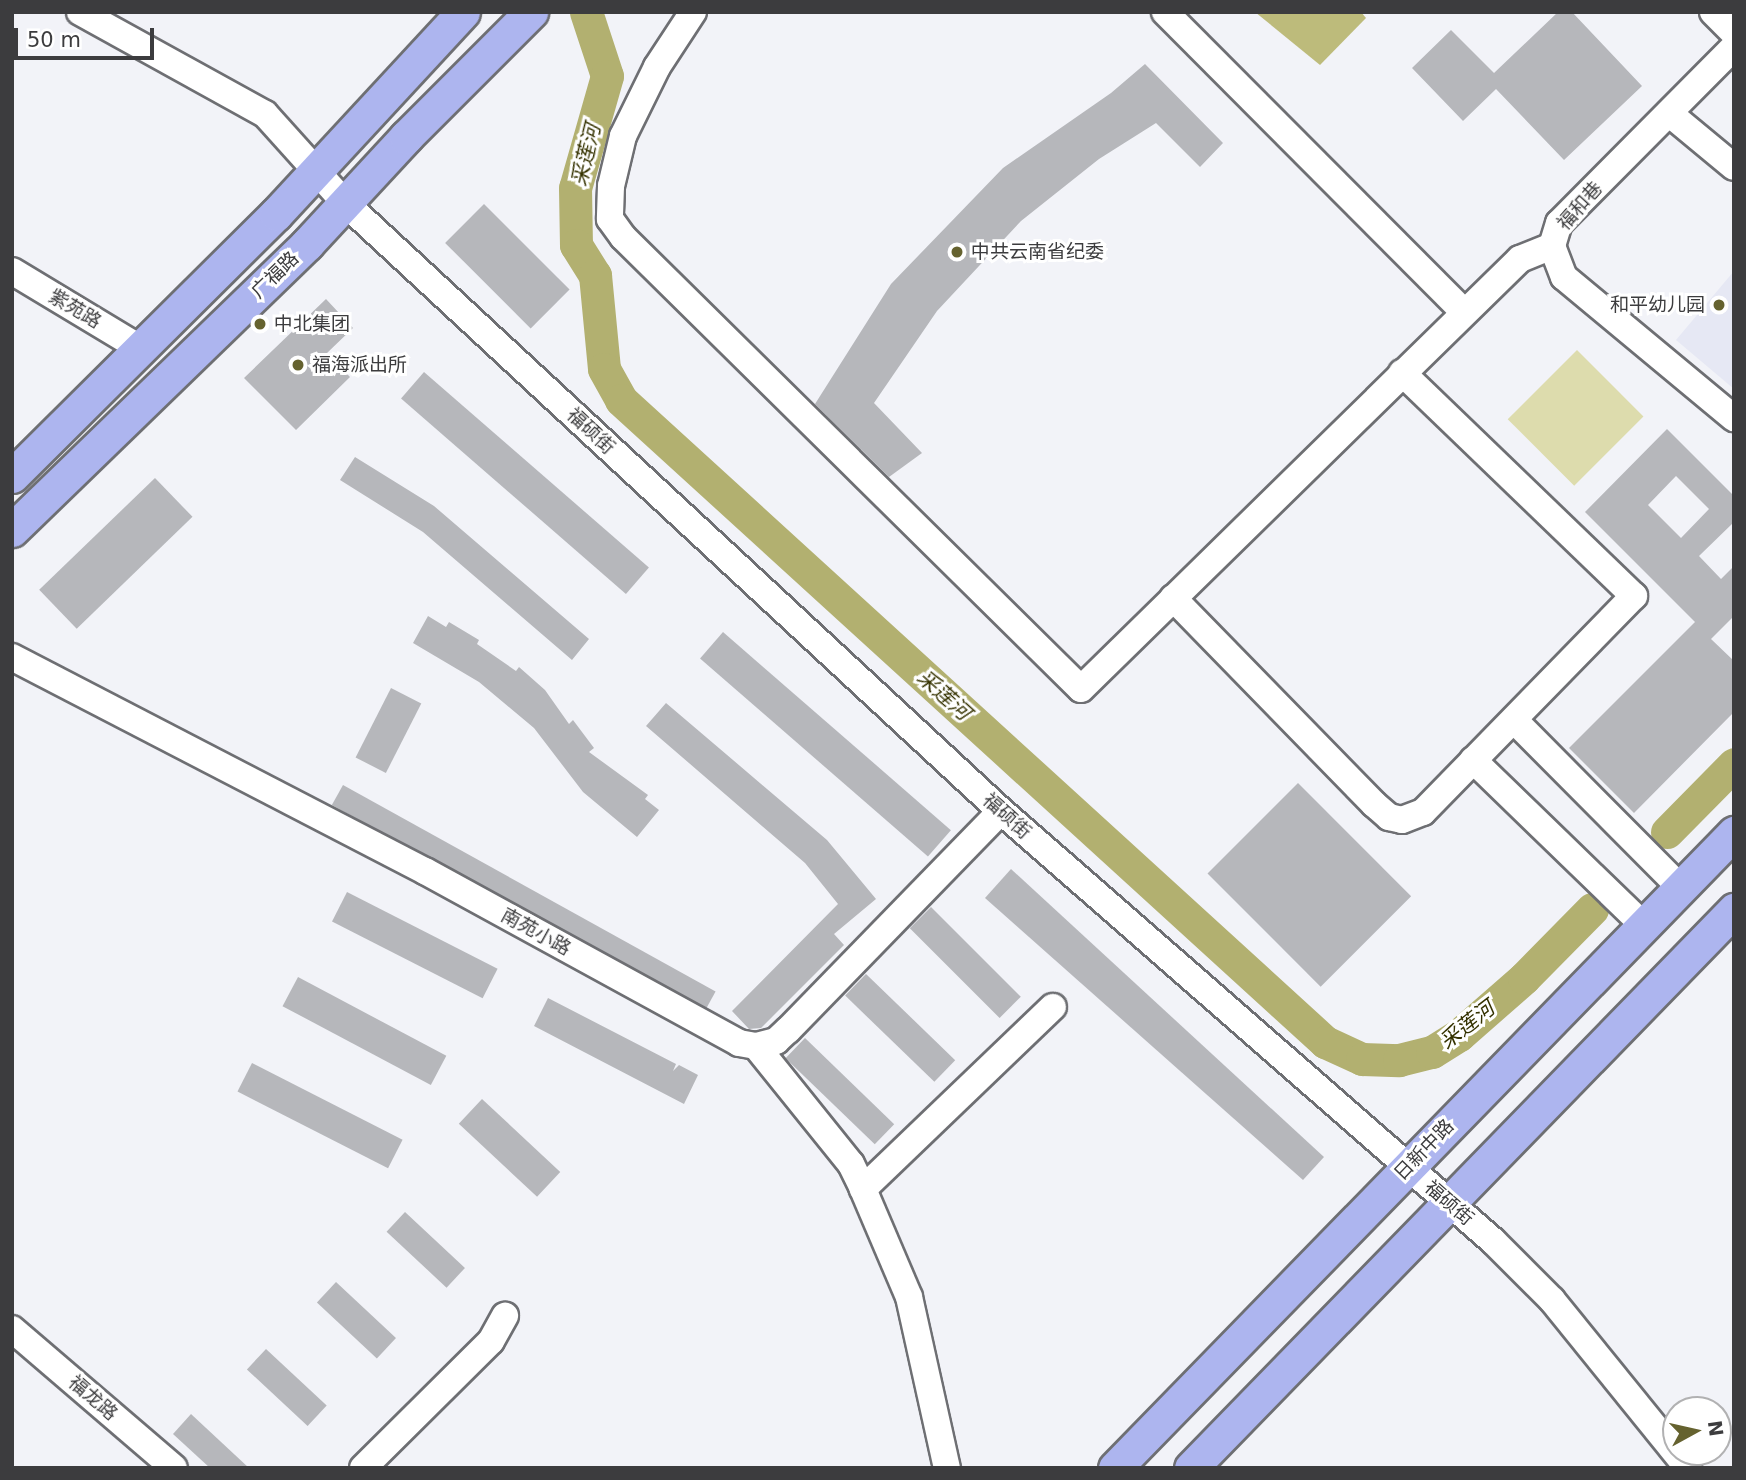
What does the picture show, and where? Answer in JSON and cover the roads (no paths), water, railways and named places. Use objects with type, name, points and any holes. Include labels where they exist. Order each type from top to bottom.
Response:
[{"type":"main road","points":[[12,476],[138,347],[316,172],[463,12]]},
{"type":"main road","name":"广福路","points":[[12,530],[345,203],[531,12]]},
{"type":"main road","name":"日新中路","points":[[1115,1468],[1734,833]]},
{"type":"main road","points":[[1191,1468],[1734,910]]},
{"type":"street","name":"福硕街","points":[[80,12],[265,114],[345,203],[1001,811],[1450,1203],[1552,1300],[1688,1468]]},
{"type":"street","points":[[693,12],[657,67],[622,136],[611,186],[611,219],[623,237],[1080,689],[1520,259],[1552,246]]},
{"type":"street","points":[[1165,12],[1464,312]]},
{"type":"street","points":[[1713,12],[1734,33]]},
{"type":"street","name":"福和巷","points":[[1734,47],[1559,223],[1552,246],[1564,277],[1734,418]]},
{"type":"street","points":[[1670,114],[1734,167]]},
{"type":"street","name":"紫苑路","points":[[12,271],[138,347]]},
{"type":"street","points":[[1173,598],[1389,817],[1402,820],[1423,811],[1634,596],[1402,373]]},
{"type":"street","name":"南苑小路","points":[[12,657],[425,871],[738,1043],[756,1046]]},
{"type":"street","points":[[1514,720],[1681,888]]},
{"type":"street","points":[[1473,760],[1643,925]]},
{"type":"street","points":[[947,1468],[909,1297],[863,1188],[851,1164],[756,1046],[776,1041],[788,1030],[1001,811]]},
{"type":"street","points":[[863,1188],[1053,1007]]},
{"type":"street","points":[[363,1468],[491,1341],[505,1316]]},
{"type":"street","name":"福龙路","points":[[12,1329],[174,1468]]},
{"type":"waterway","name":"采莲河","points":[[586,12],[607,76],[575,188],[576,245],[595,275],[604,369],[621,400],[1325,1042],[1362,1059],[1399,1060],[1432,1052],[1459,1035],[1524,978],[1592,909]]},
{"type":"waterway","name":"采莲河","points":[[1667,832],[1734,764]]},
{"type":"place","name":"中共云南省纪委","points":[[957,252]]},
{"type":"place","name":"和平幼儿园","points":[[1719,305]]},
{"type":"place","name":"中北集团","points":[[260,324]]},
{"type":"place","name":"福海派出所","points":[[298,365]]}]
